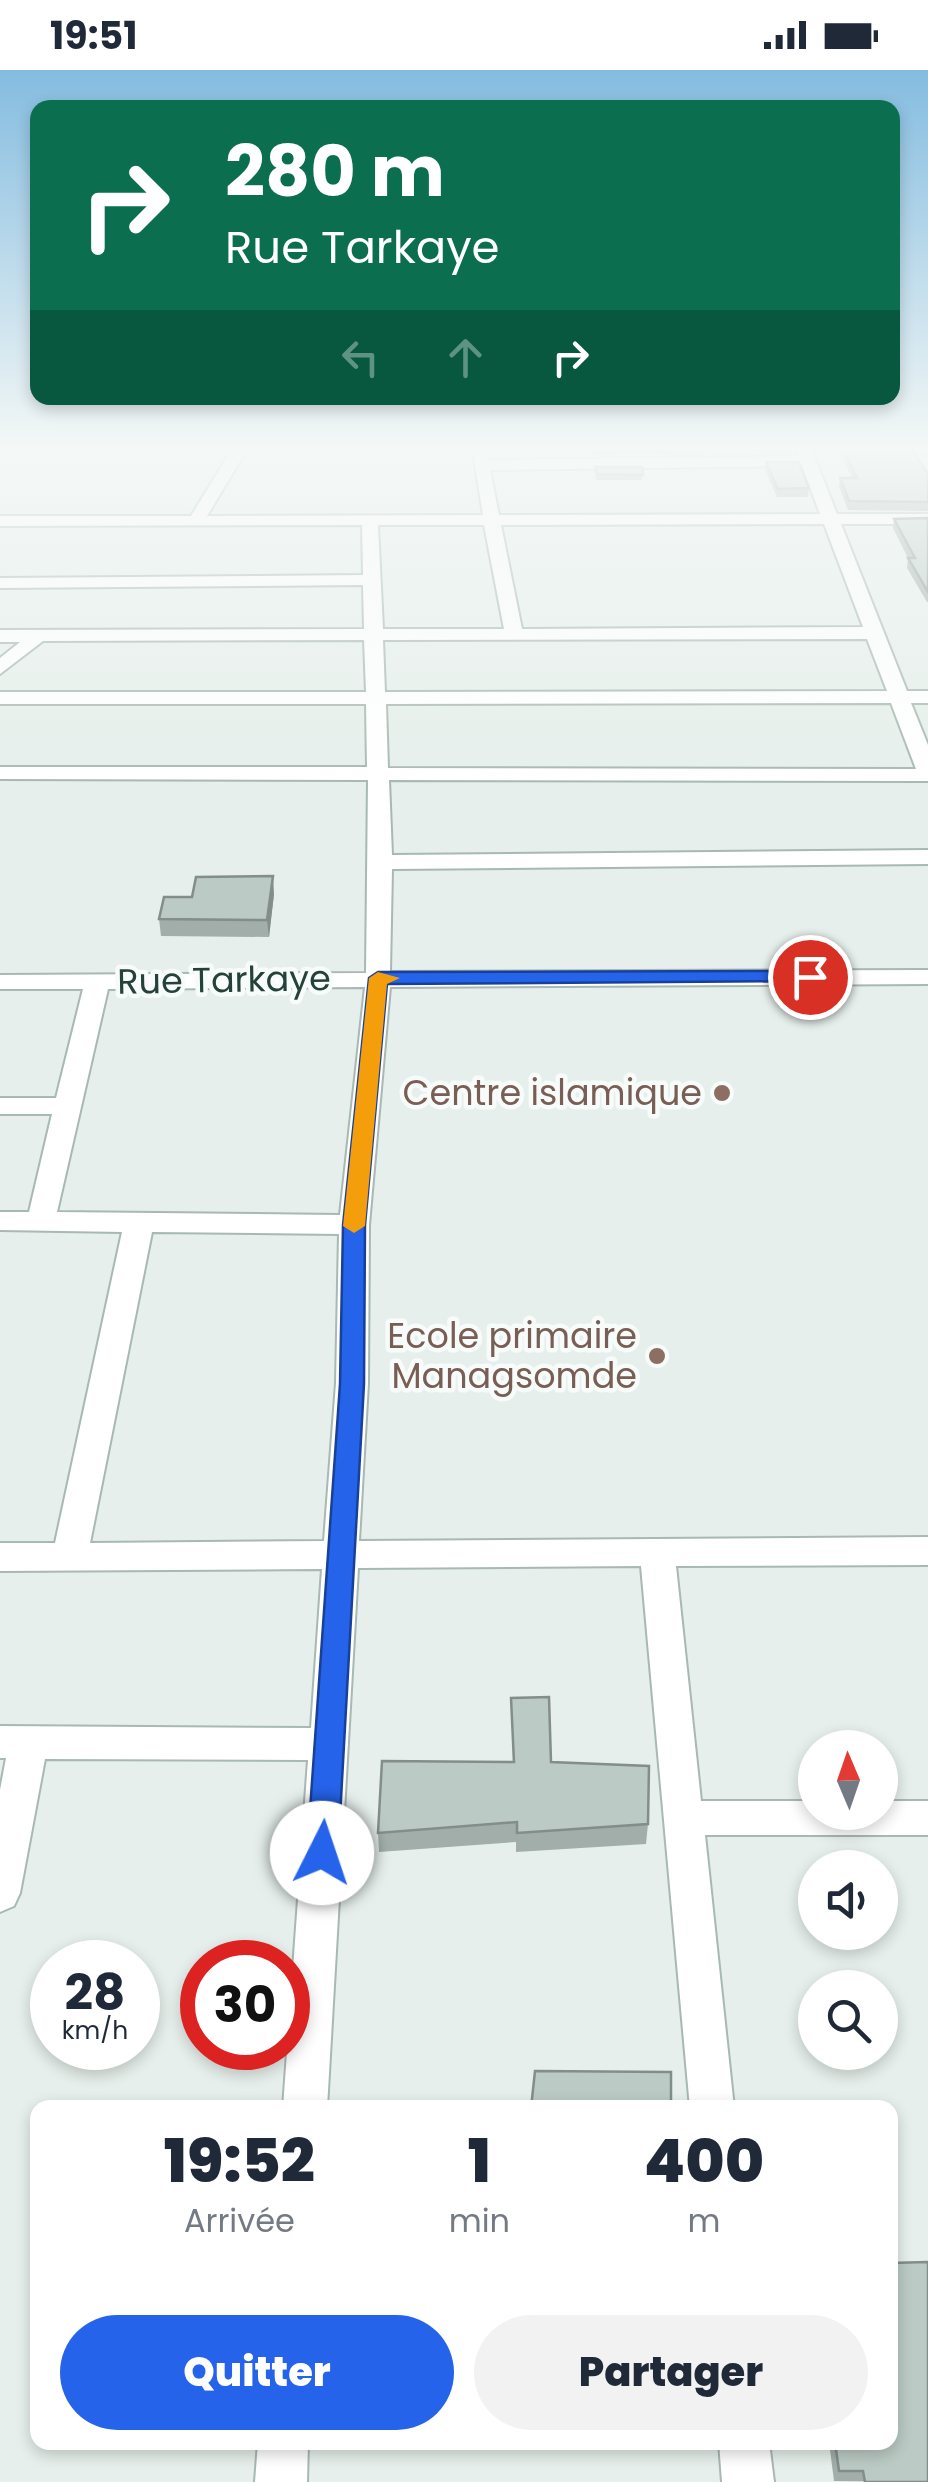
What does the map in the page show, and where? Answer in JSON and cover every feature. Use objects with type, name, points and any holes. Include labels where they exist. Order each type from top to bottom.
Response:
[{"type":"street","points":[[306,2100],[352,1384],[354,1225],[378,978],[381,862],[371,559]]},
{"type":"street","points":[[497,559],[514,635]]},
{"type":"street","points":[[0,773],[928,774],[846,559]]},
{"type":"street","points":[[0,584],[372,580]]},
{"type":"street","points":[[0,636],[873,633]]},
{"type":"street","points":[[0,668],[38,636]]},
{"type":"street","points":[[0,698],[928,697]]},
{"type":"street","points":[[381,862],[928,857]]},
{"type":"street","name":"Rue Tarkaye","points":[[0,982],[928,976]]},
{"type":"street","points":[[41,1220],[97,982]]},
{"type":"street","points":[[0,1106],[68,1106]]},
{"type":"street","points":[[0,1221],[354,1225]]},
{"type":"street","points":[[70,1556],[138,1222]]},
{"type":"street","points":[[0,1557],[928,1550]]},
{"type":"street","points":[[657,1552],[711,2100]]},
{"type":"street","points":[[0,1893],[15,1741],[330,1744]]},
{"type":"street","points":[[684,1818],[928,1818]]},
{"type":"street","points":[[281,2482],[283,2450]]},
{"type":"street","points":[[745,2450],[748,2482]]},
{"type":"building","points":[[908,559],[928,559],[928,592]]},
{"type":"building","points":[[273,876],[267,920],[159,919],[164,897],[192,897],[196,877]]},
{"type":"building","points":[[549,1697],[551,1762],[649,1766],[648,1824],[517,1833],[517,1822],[378,1833],[382,1761],[514,1762],[511,1698]]},
{"type":"building","points":[[535,2071],[671,2072],[671,2100],[532,2100]]},
{"type":"building","points":[[928,2262],[928,2482],[865,2482],[863,2471],[839,2471],[836,2450],[898,2450],[898,2263]]},
{"type":"slow traffic","points":[[354,1226],[378,978],[391,978]]},
{"type":"place","name":"Centre islamique","points":[[722,1093]]},
{"type":"place","name":"Ecole primaire Managsomde","points":[[657,1356]]},
{"type":"route","points":[[322,1853],[352,1384],[354,1225],[378,978],[810,977]]}]
